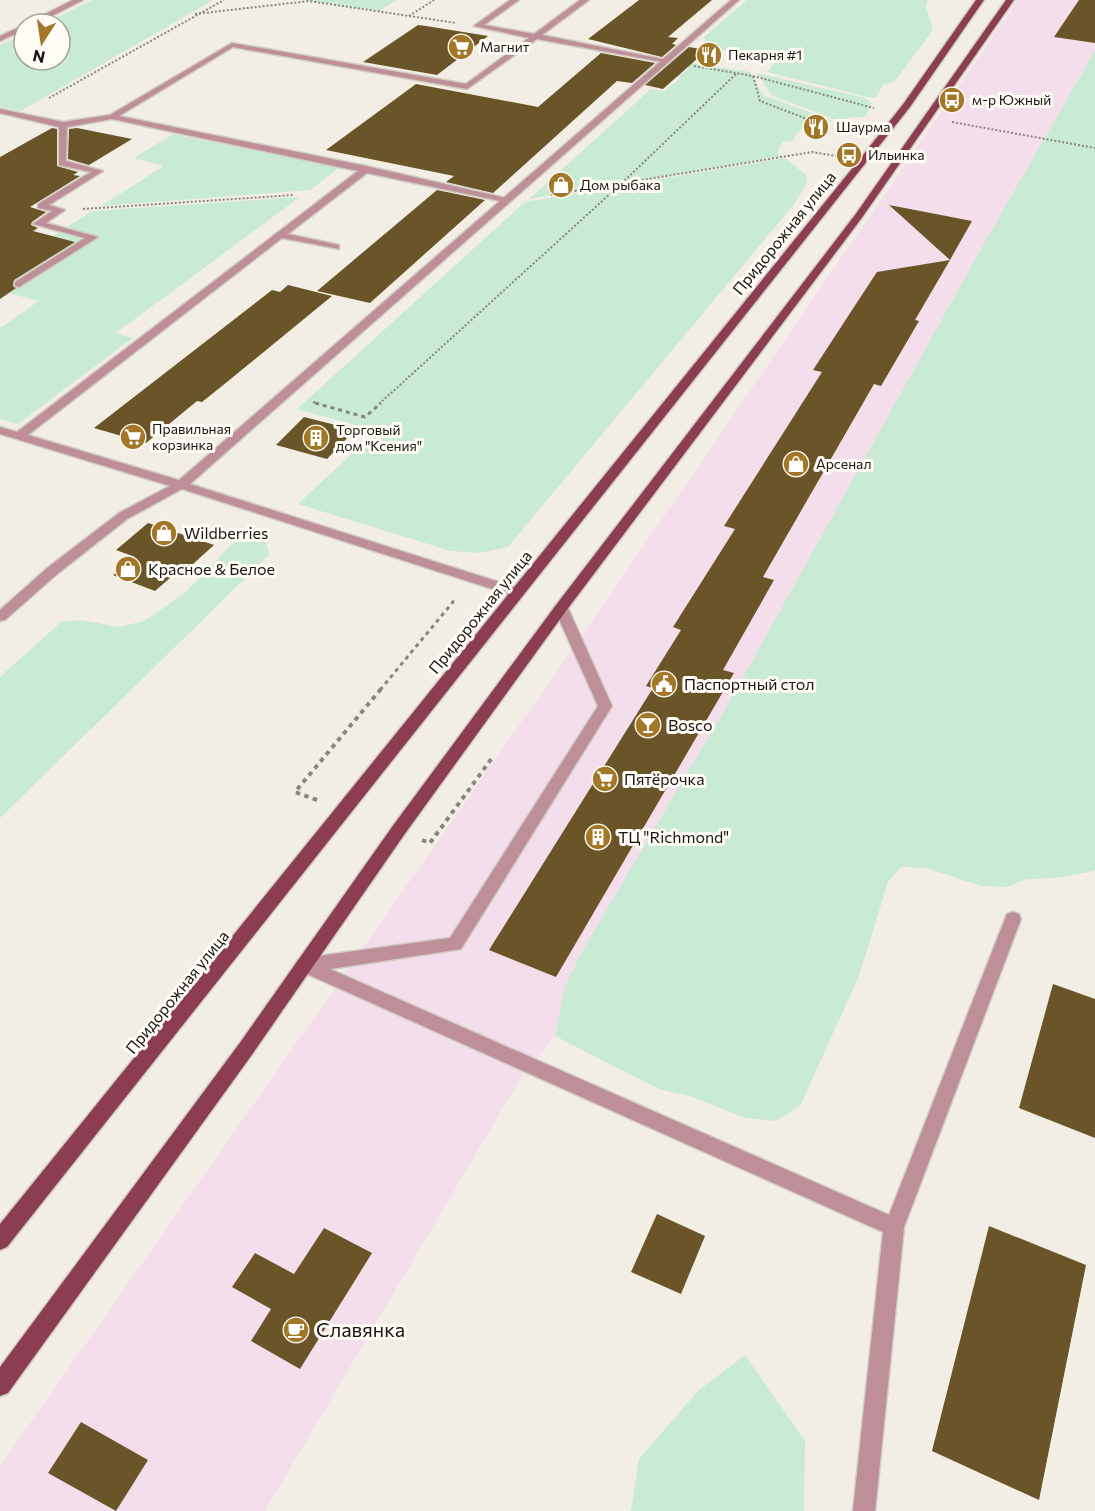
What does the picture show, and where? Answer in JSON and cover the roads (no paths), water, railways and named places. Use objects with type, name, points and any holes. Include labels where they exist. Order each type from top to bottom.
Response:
[{"type":"main road","name":"Придорожная улица","points":[[0,1240],[516,592],[866,158],[907,105],[980,0]]},
{"type":"main road","points":[[0,1385],[238,1060],[398,831],[561,608],[858,217],[1010,0]]},
{"type":"street","points":[[54,12],[79,0]]},
{"type":"street","points":[[515,0],[478,26],[663,60]]},
{"type":"street","points":[[112,117],[232,45],[467,87],[585,0]]},
{"type":"street","points":[[0,617],[51,572],[123,516],[181,485],[663,60],[735,0]]},
{"type":"street","points":[[0,111],[63,125],[112,117],[505,199]]},
{"type":"street","points":[[19,284],[93,237],[38,224],[60,210],[41,206],[99,171],[62,163],[63,125]]},
{"type":"street","points":[[19,435],[366,169]]},
{"type":"street","points":[[280,235],[336,246]]},
{"type":"street","points":[[1,432],[19,435],[181,485],[516,592]]},
{"type":"street","points":[[304,965],[455,944],[605,706],[561,608]]},
{"type":"street","points":[[864,1511],[894,1227],[1013,919]]},
{"type":"street","points":[[304,965],[894,1227]]},
{"type":"place","name":"Магнит","points":[[461,47]]},
{"type":"place","name":"Пекарня #1","points":[[709,55]]},
{"type":"place","name":"м-р Южный","points":[[952,100]]},
{"type":"place","name":"Шаурма","points":[[816,127]]},
{"type":"place","name":"Ильинка","points":[[849,155]]},
{"type":"place","name":"Дом рыбака","points":[[561,185]]},
{"type":"place","name":"Правильная корзинка","points":[[133,437]]},
{"type":"place","name":"Торговый дом \"Ксения\"","points":[[316,438]]},
{"type":"place","name":"Арсенал","points":[[796,464]]},
{"type":"place","name":"Wildberries","points":[[164,533]]},
{"type":"place","name":"Красное & Белое","points":[[128,569]]},
{"type":"place","name":"Паспортный стол","points":[[664,684]]},
{"type":"place","name":"Bosco","points":[[648,725]]},
{"type":"place","name":"Пятёрочка","points":[[605,779]]},
{"type":"place","name":"ТЦ \"Richmond\"","points":[[598,837]]},
{"type":"place","name":"Славянка","points":[[296,1330]]}]
